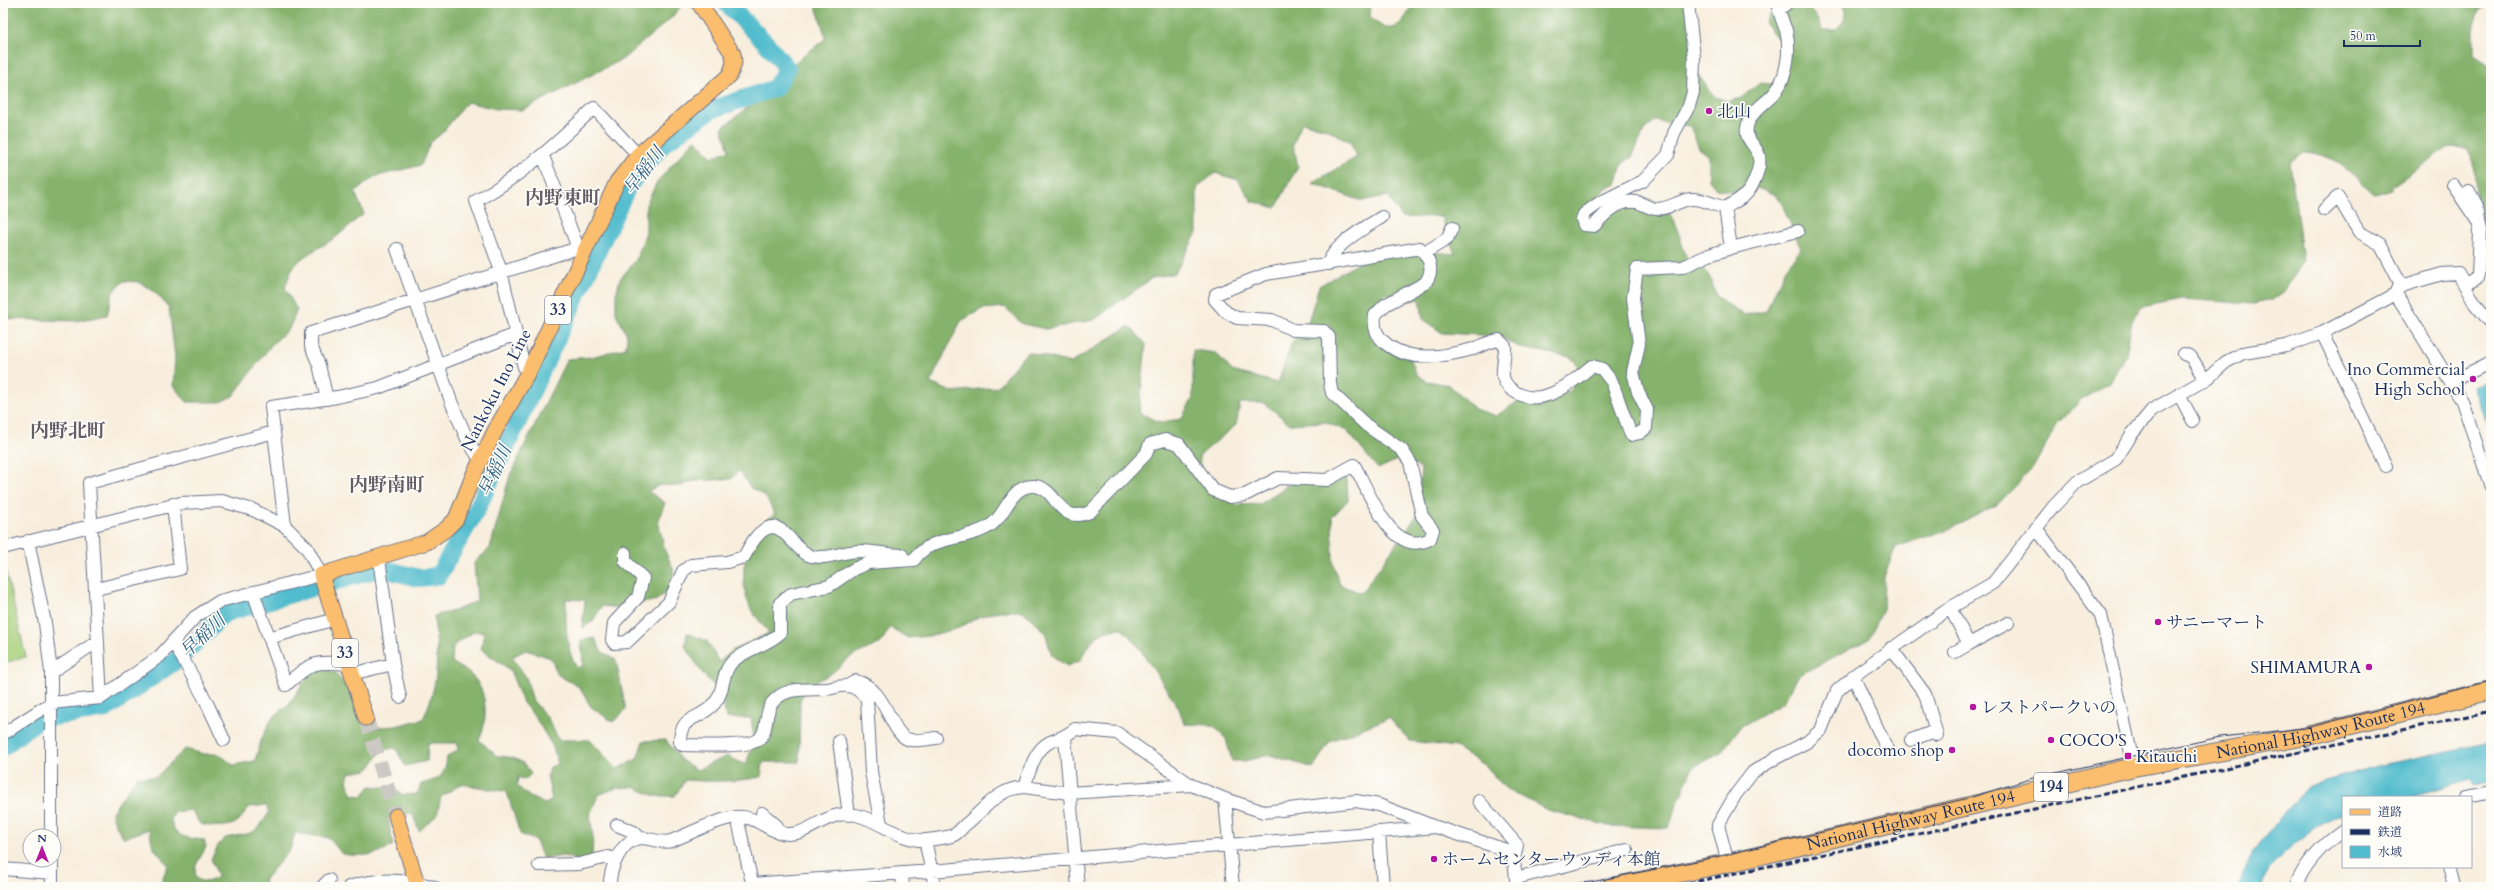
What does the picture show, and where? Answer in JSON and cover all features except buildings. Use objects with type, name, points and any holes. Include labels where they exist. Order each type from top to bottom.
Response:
[{"type":"highway","name":"National Highway Route 194","points":[[1611,887],[1728,863],[2134,767],[2307,736],[2491,690]]},
{"type":"main road","name":"Nankoku Ino Line","points":[[323,580],[427,542],[446,529],[456,519],[496,428],[530,371],[582,250],[617,182],[638,155],[730,75],[734,63],[733,54],[699,3]]},
{"type":"main road","name":"33","points":[[323,580],[366,718]]},
{"type":"main road","points":[[396,816],[417,884]]},
{"type":"street","points":[[1688,3],[1694,58],[1693,92],[1689,106],[1674,133],[1668,156],[1643,181],[1599,203],[1584,214],[1582,219],[1584,225],[1594,226],[1612,208],[1624,203],[1636,202],[1655,209],[1668,208],[1687,199],[1702,201],[1725,208]]},
{"type":"street","points":[[1725,208],[1746,194],[1753,183],[1760,161],[1758,152],[1752,145],[1747,135],[1748,123],[1755,112],[1776,92],[1787,69],[1786,31],[1779,10],[1787,3]]},
{"type":"street","points":[[530,371],[524,367],[501,271],[476,201],[509,182],[543,156],[594,108],[638,155]]},
{"type":"street","points":[[327,399],[319,364],[311,346],[311,333],[501,271],[582,250],[543,156]]},
{"type":"street","points":[[2453,185],[2478,222]]},
{"type":"street","points":[[2465,284],[2478,277],[2478,222],[2476,204],[2469,191]]},
{"type":"street","points":[[2324,210],[2338,197],[2359,232],[2380,244],[2399,290],[2462,401],[2491,487]]},
{"type":"street","points":[[1725,208],[1731,248]]},
{"type":"street","points":[[1328,264],[1333,255],[1352,236],[1382,217]]},
{"type":"street","points":[[1424,253],[1447,239],[1452,228]]},
{"type":"street","points":[[625,553],[625,561],[643,578],[638,597],[614,624],[612,640],[614,644],[627,642],[669,602],[683,571],[691,565],[727,562],[744,557],[754,540],[765,529],[774,527],[781,530],[802,552],[819,557],[836,556],[858,551],[890,555],[904,555],[921,550],[932,544],[978,531],[991,525],[1000,517],[1013,495],[1024,487],[1035,486],[1042,489],[1065,511],[1073,516],[1080,516],[1090,512],[1146,454],[1150,444],[1165,440],[1179,444],[1213,490],[1230,497],[1245,495],[1278,478],[1327,480],[1354,465],[1388,527],[1402,539],[1411,542],[1423,543],[1430,539],[1433,530],[1422,516],[1410,462],[1402,450],[1366,425],[1332,393],[1330,384],[1329,337],[1324,331],[1293,330],[1272,320],[1237,318],[1226,312],[1215,300],[1216,294],[1266,274],[1420,248],[1432,270],[1430,277],[1425,283],[1385,305],[1374,315],[1374,327],[1380,340],[1398,353],[1414,357],[1444,355],[1499,340],[1505,346],[1503,378],[1510,389],[1523,396],[1545,396],[1561,390],[1592,366],[1602,369],[1612,382],[1630,435],[1640,433],[1646,428],[1647,410],[1638,392],[1633,372],[1639,344],[1633,298],[1637,269],[1683,267],[1709,254],[1798,231]]},
{"type":"street","points":[[397,249],[440,364],[452,404],[468,441],[481,461]]},
{"type":"street","points":[[1728,863],[1718,826],[1736,794],[1753,772],[1807,742],[1821,730],[1837,692],[1853,676],[1950,608],[1993,583],[2036,528],[2077,482],[2116,459],[2140,423],[2152,410],[2205,380],[2226,362],[2243,353],[2286,346],[2322,333],[2399,290],[2448,273],[2458,273],[2475,304],[2491,323]]},
{"type":"street","points":[[2322,333],[2386,466]]},
{"type":"street","points":[[285,526],[271,407],[327,399],[378,388],[516,334]]},
{"type":"street","points":[[2184,354],[2191,357],[2205,380]]},
{"type":"street","points":[[2450,382],[2491,362]]},
{"type":"street","points":[[2179,394],[2193,421]]},
{"type":"street","points":[[101,698],[89,483],[274,432]]},
{"type":"street","points":[[3,548],[174,504],[222,501],[254,510],[285,526],[307,548],[323,580],[252,592],[220,601],[195,617],[160,656],[101,698],[51,703],[3,734]]},
{"type":"street","points":[[96,589],[180,569],[174,504]]},
{"type":"street","points":[[2036,528],[2101,615],[2134,767]]},
{"type":"street","points":[[28,541],[45,624],[51,672],[51,828]]},
{"type":"street","points":[[921,550],[914,560],[868,563],[854,569],[829,586],[791,594],[780,603],[780,633],[772,641],[734,661],[727,668],[720,696],[704,713],[684,724],[680,729],[680,742],[682,745],[736,745],[757,740],[763,734],[771,703],[782,694],[800,688],[826,689],[847,686],[856,681],[862,682],[882,693],[895,727],[901,735],[909,740],[936,738]]},
{"type":"street","points":[[380,558],[392,664],[400,697]]},
{"type":"street","points":[[252,592],[286,685],[308,666],[329,662],[350,669],[392,664]]},
{"type":"street","points":[[1950,608],[1969,644]]},
{"type":"street","points":[[269,638],[336,619]]},
{"type":"street","points":[[1955,652],[2008,623]]},
{"type":"street","points":[[51,672],[98,641]]},
{"type":"street","points":[[173,641],[206,701],[224,740]]},
{"type":"street","points":[[1891,648],[1924,694],[1936,733],[1911,740]]},
{"type":"street","points":[[1853,676],[1887,749]]},
{"type":"street","points":[[847,686],[860,692],[867,699],[871,772],[881,824]]},
{"type":"street","points":[[1024,787],[1033,761],[1041,748],[1065,738],[1075,729],[1117,733],[1191,785],[1225,799],[1264,812],[1356,802],[1379,805],[1436,827],[1509,851],[1514,861],[1517,882],[1627,850]]},
{"type":"street","points":[[1065,738],[1078,887]]},
{"type":"street","points":[[839,740],[848,815]]},
{"type":"street","points":[[609,885],[610,870],[616,859],[625,847],[640,838],[669,841],[737,817],[752,819],[787,834],[803,831],[818,821],[839,815],[856,815],[881,824],[904,836],[925,840],[954,835],[1001,792],[1011,788],[1024,787],[1069,793],[1191,785]]},
{"type":"street","points":[[2472,796],[2491,792]]},
{"type":"street","points":[[1225,799],[1233,887]]},
{"type":"street","points":[[1479,801],[1517,845],[1514,861]]},
{"type":"street","points":[[762,813],[787,834]]},
{"type":"street","points":[[737,817],[752,886],[1436,827]]},
{"type":"street","points":[[617,825],[634,832],[640,838]]},
{"type":"street","points":[[2295,887],[2300,876],[2314,856],[2330,839],[2342,831]]},
{"type":"street","points":[[1379,832],[1383,887]]},
{"type":"street","points":[[925,840],[935,887]]},
{"type":"street","points":[[540,865],[579,864],[608,857],[616,859]]},
{"type":"street","points":[[52,868],[52,887]]},
{"type":"street","points":[[2449,868],[2455,887]]},
{"type":"street","points":[[3,869],[52,872]]},
{"type":"street","points":[[902,873],[903,887]]},
{"type":"street","points":[[349,887],[386,880],[434,887]]},
{"type":"green space","points":[[3,3],[684,3],[671,18],[623,59],[523,110],[496,109],[467,102],[443,132],[430,143],[421,165],[374,177],[355,192],[364,214],[334,238],[307,255],[292,270],[285,288],[297,310],[289,329],[272,344],[233,396],[220,402],[187,402],[173,386],[175,357],[169,308],[155,292],[139,282],[124,281],[113,292],[107,315],[77,321],[3,319]]},
{"type":"green space","points":[[815,3],[1371,3],[1370,16],[1377,23],[1384,27],[1390,28],[1396,27],[1401,23],[1413,3],[1692,3],[1692,67],[1715,97],[1728,101],[1741,98],[1760,83],[1771,84],[1781,76],[1779,41],[1765,23],[1772,12],[1784,6],[1790,5],[1803,6],[1809,9],[1823,30],[1835,30],[1844,21],[1845,10],[1841,3],[2047,3],[2050,6],[2057,3],[2491,3],[2479,10],[2474,25],[2474,55],[2491,66],[2491,271],[2476,197],[2474,162],[2467,148],[2449,147],[2392,186],[2392,190],[2374,195],[2343,166],[2335,161],[2316,154],[2304,152],[2290,163],[2303,261],[2285,290],[2271,300],[2254,304],[2182,299],[2142,307],[2132,321],[2126,354],[2110,383],[2080,400],[2058,423],[2033,468],[1998,504],[1952,528],[1896,547],[1884,577],[1883,610],[1869,639],[1799,675],[1783,703],[1740,727],[1721,753],[1692,768],[1668,828],[1609,826],[1547,810],[1505,788],[1484,765],[1455,747],[1410,741],[1389,718],[1330,741],[1313,768],[1270,755],[1244,761],[1232,761],[1226,739],[1212,725],[1184,724],[1179,708],[1136,643],[1121,628],[1100,634],[1087,647],[1080,661],[1067,666],[1052,656],[1045,632],[1023,611],[999,611],[978,617],[959,628],[929,636],[908,638],[890,627],[881,643],[850,657],[832,673],[810,685],[800,700],[799,762],[763,762],[761,777],[751,779],[723,781],[685,780],[675,796],[655,796],[633,787],[616,788],[598,795],[590,815],[593,836],[592,859],[580,861],[564,856],[543,859],[536,841],[520,834],[507,792],[461,784],[441,797],[437,815],[419,831],[412,813],[388,817],[393,845],[387,849],[369,855],[342,854],[329,838],[295,833],[290,850],[265,879],[264,887],[159,887],[168,865],[153,847],[149,829],[124,838],[115,824],[112,812],[137,777],[156,777],[185,749],[204,754],[219,754],[233,765],[255,761],[261,740],[272,718],[290,703],[315,665],[336,673],[349,690],[366,728],[396,726],[423,719],[429,706],[435,681],[437,656],[434,616],[457,610],[477,601],[474,563],[490,548],[510,475],[567,359],[591,357],[626,348],[627,335],[616,314],[616,294],[620,279],[636,260],[646,232],[646,205],[657,182],[695,139],[712,157],[729,150],[722,128],[747,108],[763,88],[826,38]],"holes":[[[1655,121],[1690,126],[1699,148],[1709,156],[1709,180],[1716,189],[1740,192],[1751,186],[1774,194],[1782,204],[1801,249],[1786,268],[1766,311],[1744,315],[1716,296],[1711,279],[1705,271],[1696,266],[1689,265],[1674,223],[1666,208],[1661,204],[1640,196],[1607,207],[1599,198],[1605,188],[1616,185],[1622,164],[1632,157],[1645,129]],[[1302,122],[1329,130],[1350,142],[1357,157],[1312,183],[1362,201],[1388,196],[1402,218],[1441,216],[1455,254],[1406,250],[1374,254],[1319,286],[1308,322],[1291,345],[1278,383],[1232,371],[1216,353],[1193,350],[1193,398],[1181,419],[1160,422],[1139,413],[1146,344],[1129,326],[1071,363],[1027,352],[997,387],[952,392],[930,383],[961,321],[982,309],[1005,307],[1022,324],[1046,329],[1094,320],[1152,278],[1175,273],[1197,233],[1197,188],[1215,173],[1238,180],[1252,201],[1276,208],[1298,166],[1293,144]],[[1385,293],[1408,301],[1420,299],[1423,319],[1442,333],[1499,336],[1521,348],[1570,357],[1578,365],[1572,389],[1551,400],[1517,402],[1496,416],[1475,409],[1449,385],[1427,381],[1417,375],[1408,353],[1381,333],[1372,311]],[[1240,403],[1264,403],[1290,424],[1325,422],[1347,431],[1378,469],[1399,459],[1421,468],[1417,515],[1361,593],[1340,585],[1333,563],[1332,517],[1348,500],[1347,479],[1300,477],[1260,504],[1237,505],[1201,477],[1199,456],[1236,425]],[[739,471],[751,488],[765,496],[775,514],[760,525],[752,536],[745,558],[744,570],[745,593],[748,604],[753,613],[769,633],[733,650],[719,662],[707,641],[687,633],[685,646],[703,674],[722,695],[726,718],[751,718],[754,738],[746,765],[727,756],[697,770],[681,760],[666,740],[643,741],[637,759],[617,769],[590,740],[559,740],[547,717],[533,701],[526,677],[512,657],[526,650],[551,658],[558,675],[579,687],[591,707],[613,722],[626,710],[616,660],[601,651],[595,638],[581,640],[583,665],[577,668],[568,643],[566,626],[566,599],[585,600],[582,628],[592,622],[602,606],[620,608],[657,600],[674,585],[673,568],[665,551],[658,520],[665,503],[648,491],[660,485],[680,486],[694,481],[731,479]],[[475,631],[484,633],[481,649],[510,670],[523,703],[535,717],[553,747],[558,764],[550,767],[547,775],[552,800],[545,804],[530,797],[517,786],[518,777],[525,780],[531,774],[525,765],[513,758],[497,756],[479,740],[485,716],[482,690],[471,675],[452,662],[453,646]],[[428,743],[458,743],[458,750],[447,757],[444,769],[440,776],[433,781],[421,784],[417,794],[403,795],[394,788],[370,786],[362,796],[353,795],[347,781],[349,773],[368,770],[382,750],[396,748],[405,766],[427,761]],[[266,805],[269,813],[258,828],[251,833],[225,838],[219,844],[211,859],[218,876],[207,882],[196,878],[195,867],[206,847],[204,840],[182,836],[178,833],[175,830],[171,819],[175,812],[191,810],[200,824],[209,826],[227,826],[237,822],[248,808]]]},
{"type":"green space","points":[[3,560],[26,657],[3,663]]},
{"type":"water","points":[[2491,380],[2491,420],[2485,422],[2473,386]]},
{"type":"water","points":[[2491,742],[2491,782],[2474,786],[2471,780],[2411,796],[2342,796],[2342,816],[2336,816],[2317,826],[2287,850],[2274,863],[2260,887],[2238,887],[2253,852],[2288,808],[2309,786],[2381,765]]},
{"type":"waterway","name":"早稲川","points":[[3,747],[39,719],[106,709],[181,657],[225,613],[381,568],[418,578],[438,576],[477,509],[628,186],[664,143],[711,110],[775,88],[787,68],[765,42],[726,3]]},
{"type":"tunnel","points":[[366,718],[396,816]]},
{"type":"tram line","points":[[1540,887],[1591,882],[1707,859],[1969,798],[2033,778],[2220,737],[2306,728],[2491,681]]},
{"type":"railway","points":[[1671,887],[2491,711]]},
{"type":"place","name":"北山","points":[[1709,111]]},
{"type":"place","name":"Ino Commercial High School","points":[[2473,379]]},
{"type":"place","name":"サニーマート","points":[[2158,622]]},
{"type":"place","name":"SHIMAMURA","points":[[2369,667]]},
{"type":"place","name":"レストパークいの","points":[[1973,707]]},
{"type":"place","name":"COCO'S","points":[[2051,740]]},
{"type":"place","name":"docomo shop","points":[[1952,750]]},
{"type":"place","name":"Kitauchi","points":[[2128,756]]},
{"type":"place","name":"ホームセンターウッディ本館","points":[[1434,859]]},
{"type":"district","name":"内野東町","points":[[563,198]]},
{"type":"district","name":"内野北町","points":[[68,431]]},
{"type":"district","name":"内野南町","points":[[387,485]]}]
